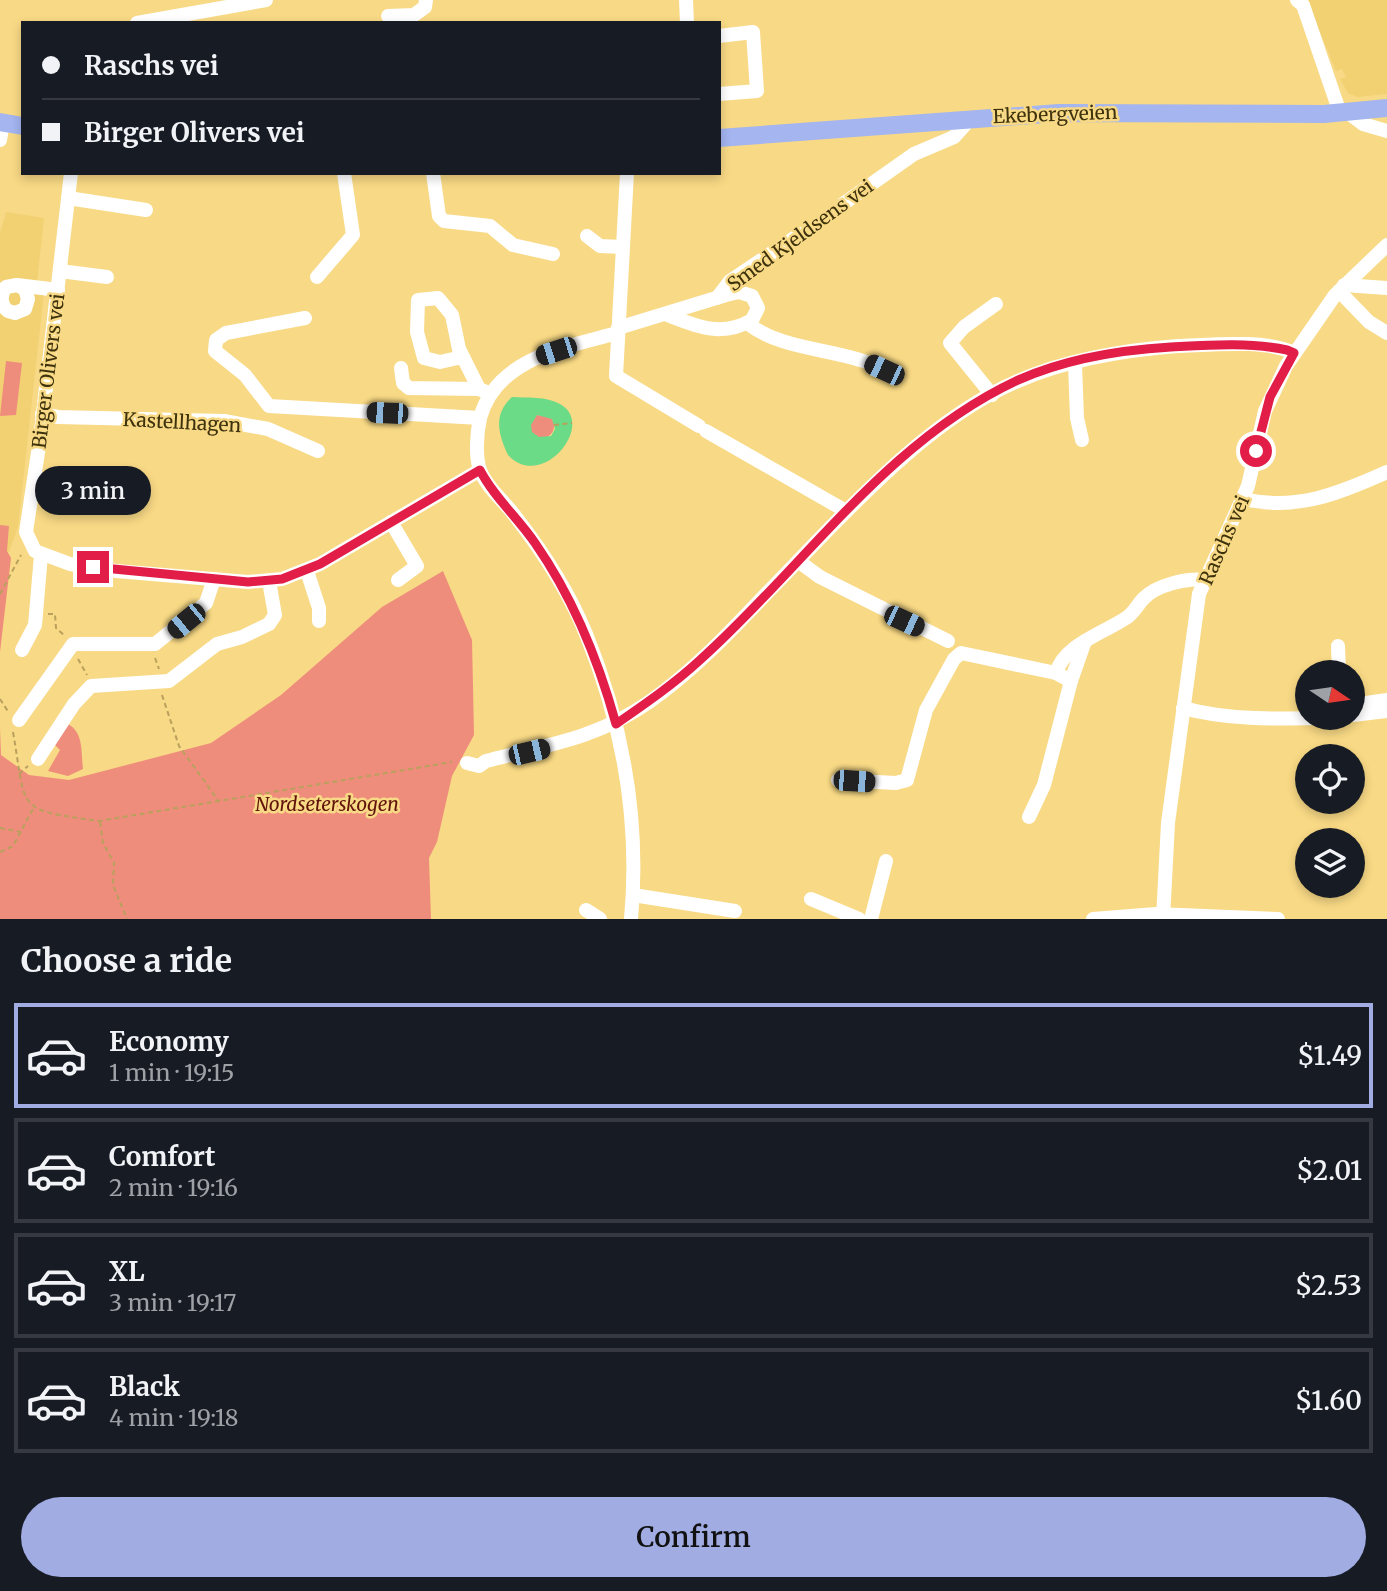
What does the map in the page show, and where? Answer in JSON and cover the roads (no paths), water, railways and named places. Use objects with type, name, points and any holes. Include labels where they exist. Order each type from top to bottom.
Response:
[{"type":"main road","points":[[1343,113],[1387,108]]},
{"type":"main road","name":"Ekebergveien","points":[[721,138],[971,118],[1142,111],[1343,113]]},
{"type":"main road","points":[[1,128],[21,126]]},
{"type":"street","points":[[163,21],[203,18],[212,8],[266,0]]},
{"type":"street","points":[[388,16],[414,15],[425,7],[426,0]]},
{"type":"street","points":[[686,0],[687,21]]},
{"type":"street","points":[[1298,0],[1343,113]]},
{"type":"street","points":[[721,36],[753,32],[757,90],[721,94]]},
{"type":"street","name":"Ekebergveien","points":[[1343,113],[1363,124],[1387,131]]},
{"type":"street","name":"Smed Kjeldsens vei","points":[[843,204],[914,155],[954,137],[971,118]]},
{"type":"street","name":"Birger Olivers vei","points":[[41,555],[28,543],[26,533],[71,175]]},
{"type":"street","points":[[317,277],[353,235],[344,175]]},
{"type":"street","points":[[433,175],[439,216],[444,221],[490,226],[513,245],[553,254]]},
{"type":"street","points":[[627,175],[616,376],[846,511]]},
{"type":"street","points":[[68,198],[146,210]]},
{"type":"street","name":"Smed Kjeldsens vei","points":[[485,392],[520,362],[717,298],[730,281],[800,234]]},
{"type":"street","points":[[587,236],[600,246],[622,247]]},
{"type":"street","name":"Raschs vei","points":[[1163,917],[1167,833],[1194,617],[1205,580],[1243,499],[1265,411],[1294,353],[1341,288],[1387,245]]},
{"type":"street","points":[[60,271],[107,277]]},
{"type":"street","points":[[17,285],[58,290]]},
{"type":"street","points":[[1341,288],[1387,288]]},
{"type":"street","points":[[1341,288],[1369,323],[1387,333]]},
{"type":"street","points":[[665,314],[711,330],[724,331],[747,323],[757,310],[752,296],[739,292],[717,298]]},
{"type":"street","points":[[463,357],[432,362],[424,358],[417,332],[418,300],[438,298],[449,309],[463,357],[485,392],[480,418],[480,470],[534,541],[566,593],[592,648],[616,724],[632,820],[631,919]]},
{"type":"street","points":[[992,395],[969,363],[950,343],[964,327],[996,304]]},
{"type":"street","points":[[305,318],[226,333],[216,340],[215,351],[245,375],[269,406],[480,418]]},
{"type":"street","points":[[747,323],[760,333],[792,345],[862,360],[895,374]]},
{"type":"street","points":[[473,765],[561,744],[616,724],[698,662],[846,511],[911,452],[992,395],[1017,381],[1121,352],[1195,345],[1255,346],[1294,353]]},
{"type":"street","points":[[1074,363],[1077,418],[1082,440]]},
{"type":"street","points":[[401,368],[402,383],[409,388],[485,392]]},
{"type":"street","name":"Kastellhagen","points":[[42,414],[58,418],[224,421],[268,429],[317,451]]},
{"type":"street","points":[[22,650],[32,634],[37,613],[41,555],[71,564],[214,579],[269,581],[307,571],[480,470]]},
{"type":"street","points":[[1243,499],[1298,504],[1354,488],[1387,472]]},
{"type":"street","points":[[391,522],[417,566],[398,580]]},
{"type":"street","points":[[798,561],[820,577],[948,640]]},
{"type":"street","points":[[307,571],[319,608],[319,621]]},
{"type":"street","points":[[14,721],[71,645],[87,642],[155,644],[206,603],[212,594],[214,579]]},
{"type":"street","points":[[1056,673],[1066,654],[1131,615],[1144,597],[1177,583],[1205,580]]},
{"type":"street","points":[[45,754],[89,687],[176,677],[217,644],[242,637],[272,621],[275,615],[269,581]]},
{"type":"street","points":[[1029,817],[1044,785],[1071,681],[1085,641]]},
{"type":"street","points":[[1338,646],[1339,660]]},
{"type":"street","points":[[838,780],[896,783],[907,780],[926,710],[954,659],[961,653],[1056,673],[1071,681]]},
{"type":"street","points":[[1365,706],[1387,700]]},
{"type":"street","points":[[1183,708],[1238,718],[1295,718]]},
{"type":"street","points":[[1365,710],[1387,711]]},
{"type":"street","points":[[871,919],[886,861]]},
{"type":"street","points":[[633,895],[735,911]]},
{"type":"street","points":[[811,899],[859,919]]},
{"type":"street","points":[[586,910],[600,919]]},
{"type":"street","points":[[1093,919],[1279,919]]},
{"type":"park label","name":"Nordseterskogen","points":[[327,804]]}]
